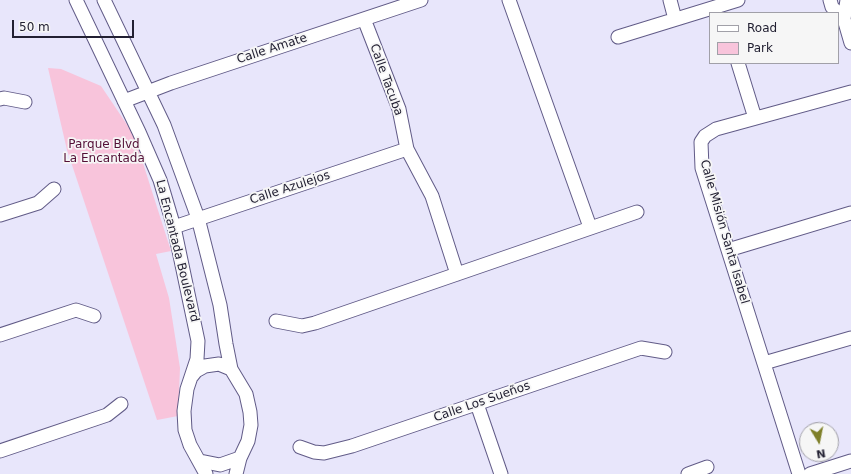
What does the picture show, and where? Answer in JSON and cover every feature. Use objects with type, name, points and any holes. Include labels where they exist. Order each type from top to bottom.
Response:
[{"type":"street","name":"La Encantada Boulevard","points":[[76,0],[160,180],[174,227],[198,340],[197,359],[187,389],[184,411],[185,430],[190,445],[206,474]]},
{"type":"street","name":"La Encantada Boulevard","points":[[104,0],[148,91],[178,161],[198,218],[220,305],[231,368],[246,394],[250,412],[251,425],[248,441],[240,458],[236,474]]},
{"type":"street","name":"Calle Amate","points":[[124,101],[148,91],[421,0]]},
{"type":"street","points":[[509,0],[590,227]]},
{"type":"street","points":[[670,0],[674,19]]},
{"type":"street","points":[[710,12],[720,10],[738,0]]},
{"type":"street","points":[[830,0],[832,7],[837,12]]},
{"type":"street","points":[[847,0],[840,15],[851,43]]},
{"type":"street","points":[[618,37],[674,19],[709,12]]},
{"type":"street","name":"Calle Tacuba","points":[[364,19],[399,109],[407,149],[432,196],[457,274]]},
{"type":"street","points":[[738,64],[755,118]]},
{"type":"street","name":"Calle Misión Santa Isabel","points":[[799,474],[702,168],[701,142],[704,136],[716,130],[851,92]]},
{"type":"street","points":[[0,99],[4,98],[25,102]]},
{"type":"street","name":"Calle Azulejos","points":[[174,227],[407,149]]},
{"type":"street","points":[[0,215],[38,203],[54,189]]},
{"type":"street","points":[[276,321],[302,326],[315,323],[637,212]]},
{"type":"street","points":[[728,250],[851,213]]},
{"type":"street","points":[[0,335],[76,310],[94,316]]},
{"type":"street","points":[[764,363],[851,338]]},
{"type":"street","name":"Calle Los Sueños","points":[[300,447],[314,452],[324,453],[337,450],[641,348],[665,352]]},
{"type":"street","points":[[192,376],[200,368],[211,365],[226,365],[231,368]]},
{"type":"street","points":[[0,451],[108,415],[121,404]]},
{"type":"street","points":[[477,404],[501,474]]},
{"type":"street","points":[[200,461],[220,465],[240,458]]},
{"type":"street","points":[[810,474],[851,461]]},
{"type":"street","points":[[688,474],[707,467]]},
{"type":"green space","name":"Parque Blvd La Encantada","points":[[48,68],[61,69],[101,86],[134,135],[171,251],[156,254],[169,298],[180,368],[178,416],[157,420],[67,150]]}]
